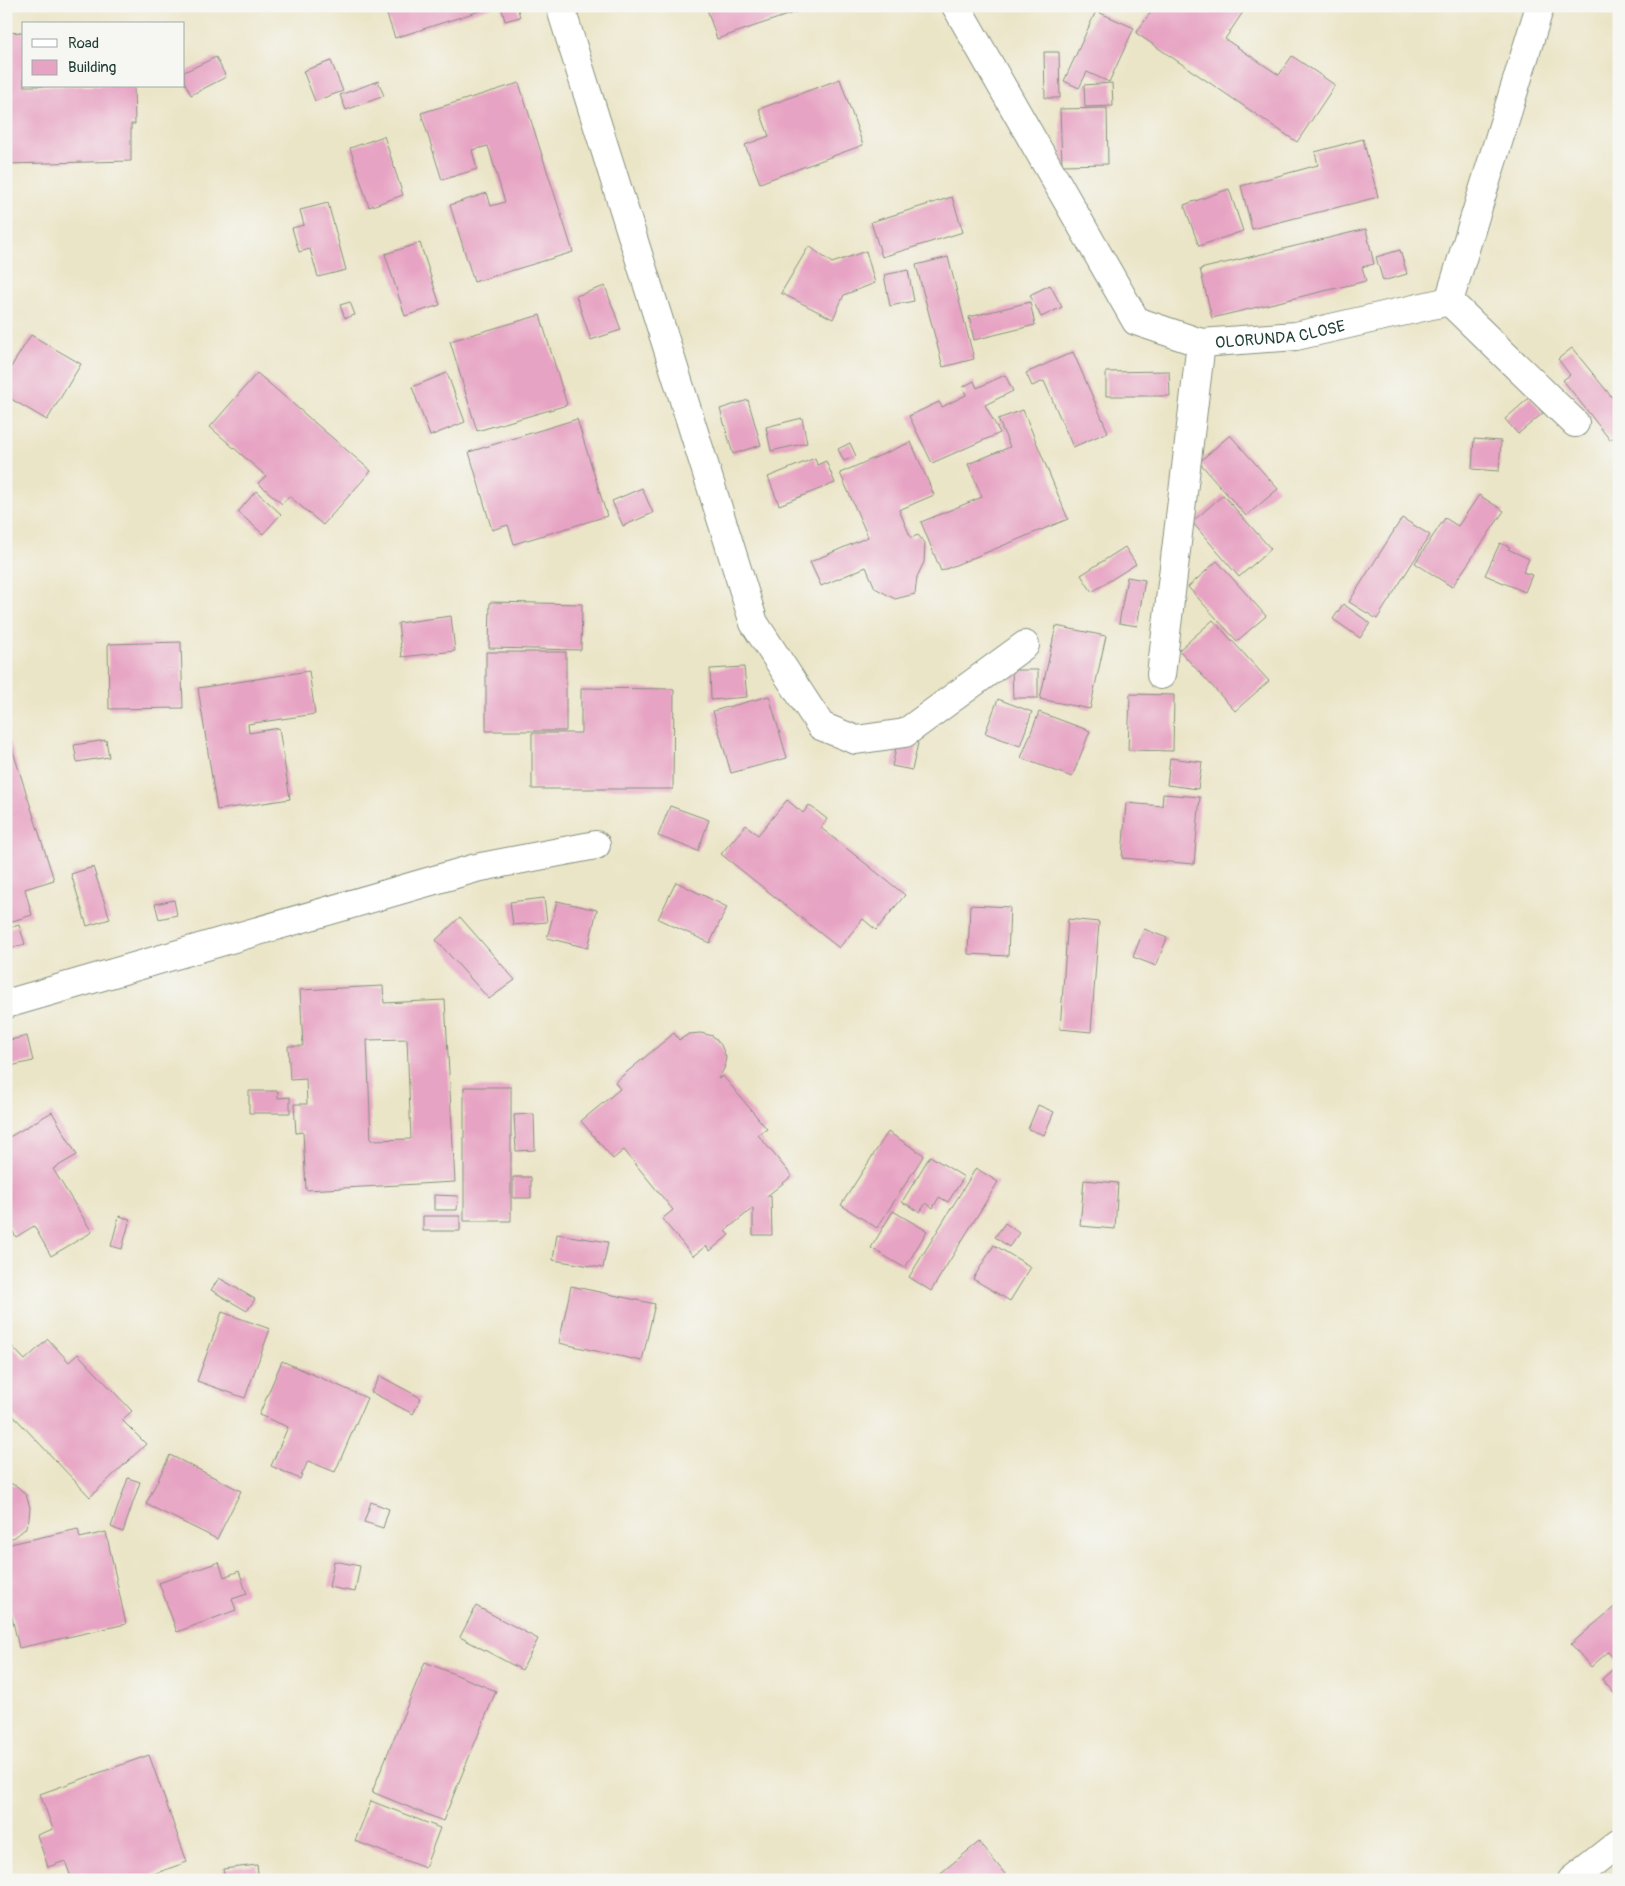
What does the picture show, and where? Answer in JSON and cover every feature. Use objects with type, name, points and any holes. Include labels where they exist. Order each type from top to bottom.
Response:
[{"type":"street","points":[[560,6],[754,623],[820,726],[856,740],[905,733],[1025,645]]},
{"type":"street","name":"OLORUNDA CLOSE","points":[[956,6],[1136,321],[1201,343],[1296,336],[1449,301]]},
{"type":"street","points":[[1540,6],[1449,301],[1575,423]]},
{"type":"street","points":[[1161,675],[1201,343]]},
{"type":"street","points":[[6,1004],[476,868],[596,845]]},
{"type":"street","points":[[1572,1880],[1619,1843]]},
{"type":"building","points":[[384,6],[492,6],[492,7],[395,38]]},
{"type":"building","points":[[501,6],[517,6],[520,17],[505,21]]},
{"type":"building","points":[[706,6],[804,6],[805,9],[717,39]]},
{"type":"building","points":[[1155,6],[1240,6],[1245,9],[1225,39],[1279,75],[1292,56],[1335,85],[1297,142],[1136,33]]},
{"type":"building","points":[[1096,11],[1134,28],[1109,82],[1087,72],[1079,88],[1064,81]]},
{"type":"building","points":[[22,32],[22,88],[134,88],[135,124],[131,124],[131,161],[6,164],[6,33]]},
{"type":"building","points":[[1044,52],[1059,52],[1060,98],[1045,98]]},
{"type":"building","points":[[216,57],[226,77],[191,95],[185,83],[185,72]]},
{"type":"building","points":[[331,61],[343,91],[315,101],[303,71]]},
{"type":"building","points":[[840,79],[863,145],[760,183],[745,145],[769,136],[759,109]]},
{"type":"building","points":[[378,81],[384,96],[346,110],[340,95]]},
{"type":"building","points":[[519,83],[573,252],[474,282],[450,205],[487,193],[491,206],[505,202],[488,146],[472,150],[477,169],[442,180],[421,113]]},
{"type":"building","points":[[1112,83],[1113,106],[1085,107],[1084,85]]},
{"type":"building","points":[[1107,108],[1108,164],[1062,165],[1060,109]]},
{"type":"building","points":[[384,136],[403,195],[369,207],[350,148]]},
{"type":"building","points":[[1363,139],[1378,197],[1252,229],[1241,186],[1318,165],[1315,152]]},
{"type":"building","points":[[1229,189],[1243,231],[1199,246],[1184,205]]},
{"type":"building","points":[[952,197],[963,232],[882,257],[871,222]]},
{"type":"building","points":[[328,203],[346,270],[318,277],[310,249],[299,252],[292,228],[304,225],[300,210]]},
{"type":"building","points":[[1366,229],[1374,264],[1362,267],[1366,281],[1212,318],[1200,269]]},
{"type":"building","points":[[420,243],[440,305],[405,316],[385,254]]},
{"type":"building","points":[[809,246],[832,263],[866,251],[875,283],[844,295],[833,319],[781,293]]},
{"type":"building","points":[[1400,250],[1407,274],[1383,281],[1376,257]]},
{"type":"building","points":[[948,257],[974,359],[943,367],[916,265]]},
{"type":"building","points":[[908,270],[914,301],[890,306],[884,275]]},
{"type":"building","points":[[1050,285],[1062,307],[1041,317],[1030,295]]},
{"type":"building","points":[[605,286],[621,330],[591,340],[576,296]]},
{"type":"building","points":[[350,302],[355,315],[345,318],[340,305]]},
{"type":"building","points":[[1030,302],[1035,325],[974,340],[969,317]]},
{"type":"building","points":[[540,315],[567,405],[477,431],[450,341]]},
{"type":"building","points":[[31,335],[81,364],[47,420],[6,396],[6,375]]},
{"type":"building","points":[[1572,348],[1619,406],[1619,434],[1610,440],[1563,380],[1570,375],[1558,359]]},
{"type":"building","points":[[1073,352],[1108,432],[1073,447],[1044,381],[1032,386],[1026,373]]},
{"type":"building","points":[[1169,371],[1170,396],[1106,396],[1106,372]]},
{"type":"building","points":[[257,373],[371,471],[323,525],[289,496],[282,504],[258,483],[266,476],[210,427]]},
{"type":"building","points":[[447,373],[465,422],[430,436],[412,387]]},
{"type":"building","points":[[1005,375],[1013,391],[985,405],[1000,433],[932,463],[909,416],[939,402],[942,407],[966,395],[963,387],[974,381],[977,388]]},
{"type":"building","points":[[1530,397],[1543,413],[1518,434],[1505,419]]},
{"type":"building","points":[[748,400],[761,445],[733,454],[720,409]]},
{"type":"building","points":[[1023,410],[1068,519],[941,571],[921,522],[982,497],[968,464],[1010,447],[998,419]]},
{"type":"building","points":[[802,418],[807,443],[771,451],[766,427]]},
{"type":"building","points":[[577,419],[607,516],[514,544],[508,525],[492,530],[469,452]]},
{"type":"building","points":[[1230,435],[1278,489],[1246,516],[1199,462]]},
{"type":"building","points":[[1474,439],[1501,441],[1499,471],[1472,469]]},
{"type":"building","points":[[911,442],[934,495],[899,510],[911,538],[918,535],[925,543],[924,562],[917,577],[915,594],[895,599],[875,588],[866,567],[821,586],[810,562],[868,537],[840,473]]},
{"type":"building","points":[[850,443],[856,456],[844,461],[838,449]]},
{"type":"building","points":[[815,458],[817,465],[826,461],[835,483],[779,505],[768,477]]},
{"type":"building","points":[[642,488],[653,513],[623,526],[612,501]]},
{"type":"building","points":[[256,491],[281,514],[263,534],[238,512]]},
{"type":"building","points":[[1223,495],[1271,549],[1239,577],[1192,522]]},
{"type":"building","points":[[1479,495],[1504,511],[1452,587],[1415,563],[1445,518],[1458,526]]},
{"type":"building","points":[[1402,518],[1430,535],[1377,619],[1349,602]]},
{"type":"building","points":[[1500,543],[1529,559],[1523,572],[1532,575],[1525,592],[1485,575]]},
{"type":"building","points":[[1125,547],[1136,564],[1092,592],[1081,575]]},
{"type":"building","points":[[1217,561],[1266,616],[1237,641],[1188,587]]},
{"type":"building","points":[[1127,577],[1145,580],[1137,626],[1119,623]]},
{"type":"building","points":[[490,602],[582,604],[581,650],[489,648]]},
{"type":"building","points":[[1343,604],[1370,623],[1360,638],[1333,619]]},
{"type":"building","points":[[451,616],[455,651],[402,657],[398,623]]},
{"type":"building","points":[[1213,620],[1269,681],[1235,711],[1179,650]]},
{"type":"building","points":[[1056,626],[1106,636],[1090,709],[1040,699]]},
{"type":"building","points":[[181,642],[183,708],[109,709],[108,644]]},
{"type":"building","points":[[486,652],[566,652],[566,731],[486,731]]},
{"type":"building","points":[[744,667],[747,697],[711,700],[710,669]]},
{"type":"building","points":[[1012,670],[1038,670],[1038,698],[1013,698]]},
{"type":"building","points":[[309,671],[315,714],[248,724],[249,733],[279,728],[290,799],[217,810],[198,688]]},
{"type":"building","points":[[581,688],[674,689],[673,789],[532,789],[532,733],[581,733]]},
{"type":"building","points":[[1130,694],[1174,695],[1173,751],[1128,750]]},
{"type":"building","points":[[769,696],[787,758],[731,773],[713,711]]},
{"type":"building","points":[[998,699],[1032,712],[1020,746],[985,733]]},
{"type":"building","points":[[1039,712],[1090,731],[1072,777],[1021,758]]},
{"type":"building","points":[[898,739],[918,743],[912,770],[892,766]]},
{"type":"building","points":[[106,740],[109,757],[77,762],[74,745]]},
{"type":"building","points":[[10,742],[54,880],[25,889],[32,915],[6,923],[6,743]]},
{"type":"building","points":[[1170,758],[1202,762],[1198,789],[1167,785]]},
{"type":"building","points":[[1163,794],[1200,797],[1194,864],[1122,858],[1126,803],[1162,806]]},
{"type":"building","points":[[787,800],[803,813],[809,805],[827,819],[821,828],[905,895],[876,930],[863,919],[839,948],[721,854],[746,825],[758,835]]},
{"type":"building","points":[[670,806],[709,820],[698,851],[658,836]]},
{"type":"building","points":[[93,867],[110,919],[87,926],[71,874]]},
{"type":"building","points":[[676,882],[727,907],[710,943],[658,919]]},
{"type":"building","points":[[544,898],[547,922],[513,925],[510,902]]},
{"type":"building","points":[[174,900],[177,915],[159,919],[155,904]]},
{"type":"building","points":[[557,901],[597,910],[588,948],[547,938]]},
{"type":"building","points":[[970,905],[1010,907],[1008,956],[968,954]]},
{"type":"building","points":[[460,917],[515,980],[489,999],[436,940]]},
{"type":"building","points":[[1068,919],[1099,922],[1091,1032],[1060,1029]]},
{"type":"building","points":[[19,925],[25,944],[6,950],[6,929]]},
{"type":"building","points":[[1144,929],[1167,938],[1156,966],[1133,957]]},
{"type":"building","points":[[383,986],[384,1003],[445,1000],[455,1182],[306,1190],[303,1132],[296,1133],[294,1104],[307,1104],[306,1079],[290,1080],[288,1046],[303,1046],[300,990]],"holes":[[[407,1039],[411,1139],[371,1140],[367,1040]]]},
{"type":"building","points":[[674,1033],[679,1040],[689,1034],[701,1033],[713,1036],[721,1045],[726,1057],[724,1069],[718,1079],[723,1076],[767,1129],[758,1135],[792,1176],[767,1196],[771,1196],[772,1235],[753,1235],[753,1208],[725,1231],[729,1235],[710,1251],[706,1246],[693,1256],[662,1219],[673,1210],[624,1150],[613,1159],[581,1121],[620,1089],[615,1082]]},
{"type":"building","points":[[27,1036],[33,1061],[6,1067],[6,1041]]},
{"type":"building","points":[[464,1087],[511,1087],[511,1221],[464,1221]]},
{"type":"building","points":[[249,1091],[278,1091],[278,1098],[290,1097],[290,1113],[249,1113]]},
{"type":"building","points":[[1038,1105],[1054,1112],[1044,1135],[1028,1129]]},
{"type":"building","points":[[52,1112],[77,1155],[53,1169],[92,1232],[51,1256],[34,1226],[16,1237],[6,1220],[6,1139]]},
{"type":"building","points":[[534,1114],[535,1150],[516,1151],[514,1115]]},
{"type":"building","points":[[888,1132],[924,1155],[877,1228],[841,1205]]},
{"type":"building","points":[[930,1156],[964,1177],[948,1202],[939,1197],[933,1208],[926,1203],[920,1212],[902,1202]]},
{"type":"building","points":[[976,1168],[998,1182],[931,1291],[909,1277]]},
{"type":"building","points":[[513,1177],[531,1177],[531,1198],[513,1198]]},
{"type":"building","points":[[1084,1180],[1118,1183],[1115,1229],[1080,1226]]},
{"type":"building","points":[[434,1195],[458,1196],[457,1210],[434,1210]]},
{"type":"building","points":[[893,1211],[927,1231],[905,1268],[871,1248]]},
{"type":"building","points":[[119,1216],[130,1219],[122,1249],[111,1246]]},
{"type":"building","points":[[423,1216],[460,1216],[460,1231],[423,1231]]},
{"type":"building","points":[[1005,1223],[1019,1233],[1009,1247],[995,1237]]},
{"type":"building","points":[[557,1234],[608,1242],[603,1268],[553,1260]]},
{"type":"building","points":[[994,1245],[1031,1267],[1010,1301],[973,1279]]},
{"type":"building","points":[[219,1278],[255,1299],[247,1311],[211,1290]]},
{"type":"building","points":[[571,1286],[655,1304],[642,1361],[559,1343]]},
{"type":"building","points":[[222,1312],[270,1329],[245,1398],[197,1381]]},
{"type":"building","points":[[48,1339],[69,1362],[78,1354],[132,1411],[122,1420],[146,1444],[90,1497],[6,1408],[6,1400],[9,1397],[6,1394],[6,1344],[8,1342],[25,1360]]},
{"type":"building","points":[[282,1361],[367,1398],[335,1472],[308,1461],[300,1479],[271,1466],[288,1427],[259,1415]]},
{"type":"building","points":[[380,1376],[421,1398],[413,1414],[371,1392]]},
{"type":"building","points":[[170,1455],[241,1491],[217,1539],[146,1504]]},
{"type":"building","points":[[128,1478],[140,1482],[123,1532],[111,1527]]},
{"type":"building","points":[[6,1481],[18,1487],[26,1495],[30,1507],[29,1519],[25,1529],[15,1537],[6,1540]]},
{"type":"building","points":[[371,1502],[389,1509],[383,1528],[364,1522]]},
{"type":"building","points":[[78,1529],[80,1538],[106,1532],[126,1624],[19,1648],[6,1591],[6,1545]]},
{"type":"building","points":[[334,1561],[360,1566],[355,1592],[329,1587]]},
{"type":"building","points":[[219,1562],[224,1577],[239,1571],[247,1594],[232,1599],[236,1610],[177,1632],[159,1583]]},
{"type":"building","points":[[1619,1603],[1619,1664],[1608,1652],[1591,1667],[1571,1644]]},
{"type":"building","points":[[476,1606],[538,1639],[522,1670],[460,1637]]},
{"type":"building","points":[[425,1662],[496,1691],[443,1821],[372,1792]]},
{"type":"building","points":[[1619,1664],[1619,1699],[1602,1679]]},
{"type":"building","points":[[149,1755],[187,1862],[137,1880],[72,1880],[65,1861],[48,1867],[37,1835],[53,1829],[40,1794]]},
{"type":"building","points":[[371,1801],[440,1828],[425,1868],[355,1841]]},
{"type":"building","points":[[979,1842],[1010,1880],[932,1880]]},
{"type":"building","points":[[257,1865],[259,1880],[225,1880],[223,1869]]}]
